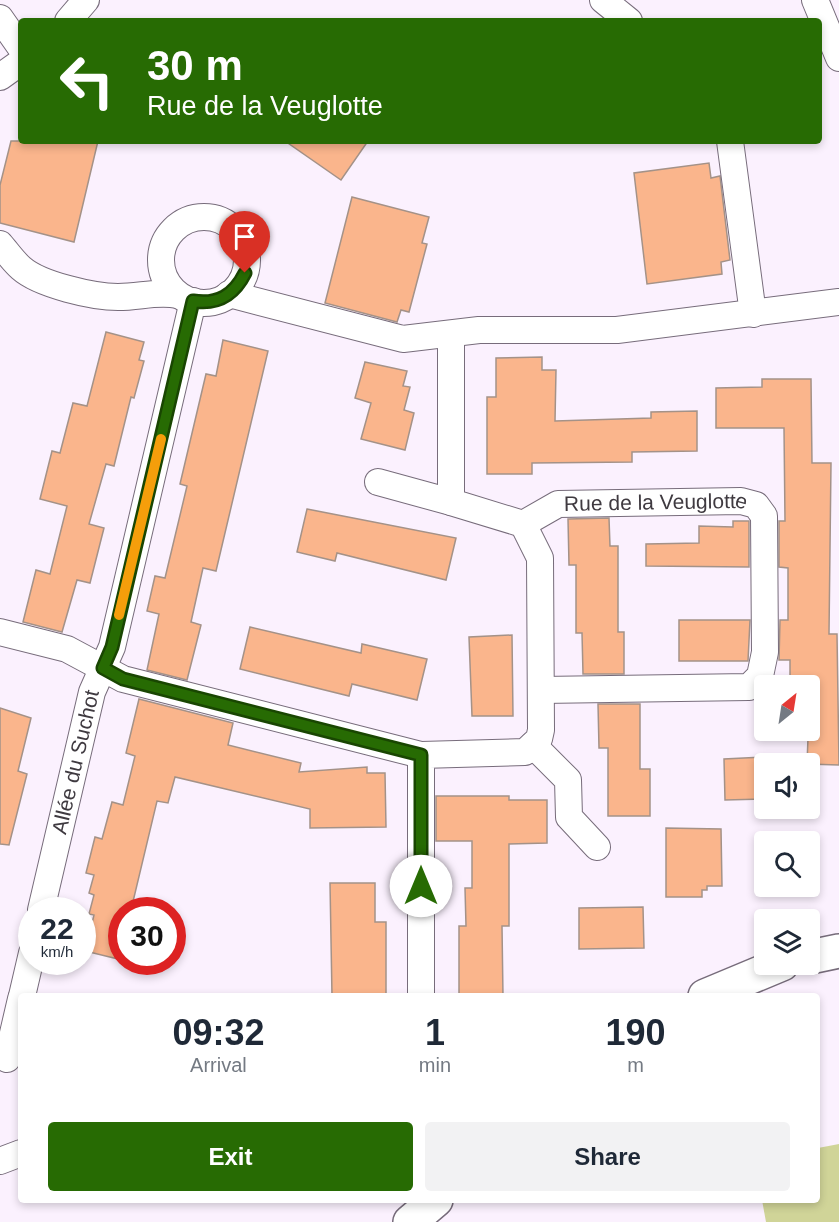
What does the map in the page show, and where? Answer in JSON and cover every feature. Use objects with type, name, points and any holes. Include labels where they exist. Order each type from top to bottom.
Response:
[{"type":"street","points":[[71,18],[86,0]]},
{"type":"street","points":[[603,0],[626,18]]},
{"type":"street","points":[[815,0],[839,58]]},
{"type":"street","points":[[0,18],[18,44]]},
{"type":"street","points":[[0,77],[18,64]]},
{"type":"street","points":[[730,144],[753,314]]},
{"type":"street","points":[[0,244],[22,269],[49,283],[105,296],[151,292],[186,298],[217,301],[239,285],[245,273],[244,246],[238,234],[227,224],[213,218],[198,217],[184,222],[172,231],[164,243],[160,257],[162,272],[186,298]]},
{"type":"street","points":[[229,294],[403,339],[479,330],[617,330],[839,302]]},
{"type":"street","name":"Allée du Suchot","points":[[44,897],[92,692],[112,647],[186,298]]},
{"type":"street","points":[[451,334],[451,502]]},
{"type":"street","points":[[0,632],[67,648],[123,679],[421,755],[525,752],[533,746],[541,730],[540,558],[523,524],[378,482]]},
{"type":"street","name":"Rue de la Veuglotte","points":[[523,524],[558,504],[741,501],[756,505],[764,516],[765,652],[760,676],[749,687],[541,690]]},
{"type":"street","points":[[533,746],[568,780],[569,817],[597,847]]},
{"type":"street","points":[[421,755],[421,993]]},
{"type":"street","points":[[820,955],[839,951]]},
{"type":"street","points":[[22,993],[26,975]]},
{"type":"street","points":[[712,993],[756,975]]},
{"type":"street","points":[[9,1061],[18,1013]]},
{"type":"street","points":[[0,1161],[18,1154]]},
{"type":"street","points":[[410,1222],[432,1203]]},
{"type":"green space","points":[[839,1144],[839,1222],[766,1222],[763,1203],[820,1203],[820,1148]]},
{"type":"building","points":[[11,141],[18,141],[18,144],[97,144],[74,242],[0,223],[0,185]]},
{"type":"building","points":[[289,144],[366,144],[341,180]]},
{"type":"building","points":[[709,163],[711,178],[720,176],[730,260],[721,262],[722,274],[647,284],[634,173]]},
{"type":"building","points":[[352,197],[429,217],[422,243],[427,244],[409,312],[401,310],[397,322],[325,303]]},
{"type":"building","points":[[106,332],[144,342],[139,360],[144,361],[134,398],[131,397],[114,466],[106,464],[89,524],[104,528],[90,583],[77,580],[62,632],[23,622],[36,570],[50,574],[67,506],[40,499],[52,451],[60,453],[73,403],[87,406]]},
{"type":"building","points":[[223,340],[268,351],[216,571],[203,568],[191,622],[201,625],[187,680],[147,670],[159,614],[147,611],[155,576],[165,578],[187,486],[180,484],[206,374],[216,376]]},
{"type":"building","points":[[542,357],[542,370],[556,370],[555,421],[651,418],[651,412],[697,411],[697,451],[632,452],[632,462],[532,463],[532,474],[487,474],[487,397],[496,397],[496,358]]},
{"type":"building","points":[[365,362],[407,371],[403,386],[410,387],[404,410],[414,413],[405,450],[361,439],[371,403],[355,398]]},
{"type":"building","points":[[762,379],[811,379],[812,463],[831,463],[829,634],[837,634],[839,765],[820,764],[820,753],[807,753],[808,741],[820,741],[820,675],[790,675],[790,660],[779,660],[780,620],[788,620],[788,568],[779,567],[779,521],[785,521],[784,428],[716,428],[716,388],[762,387]]},
{"type":"building","points":[[307,509],[456,538],[446,580],[337,553],[335,561],[297,552]]},
{"type":"building","points":[[609,518],[610,546],[618,546],[618,632],[624,632],[624,674],[583,674],[582,633],[576,633],[576,565],[569,565],[568,519]]},
{"type":"building","points":[[733,521],[749,521],[749,567],[646,566],[646,544],[699,543],[699,526],[733,527]]},
{"type":"building","points":[[679,620],[750,620],[748,661],[679,661]]},
{"type":"building","points":[[250,627],[361,653],[362,644],[427,659],[417,700],[352,684],[349,696],[240,669]]},
{"type":"building","points":[[512,635],[513,716],[472,716],[469,637]]},
{"type":"building","points":[[139,699],[233,723],[228,745],[301,763],[299,772],[367,767],[367,773],[385,773],[386,827],[310,828],[310,809],[175,777],[168,803],[157,801],[134,897],[108,897],[108,957],[96,954],[96,897],[89,893],[94,875],[86,873],[95,837],[102,839],[112,802],[123,805],[135,756],[126,753]]},
{"type":"building","points":[[598,704],[640,704],[640,769],[650,769],[650,816],[608,816],[608,748],[599,748]]},
{"type":"building","points":[[0,708],[31,718],[18,771],[27,774],[9,845],[0,844]]},
{"type":"building","points":[[754,758],[754,799],[725,800],[724,759]]},
{"type":"building","points":[[436,796],[509,796],[509,800],[547,800],[547,843],[509,844],[509,926],[502,926],[503,993],[459,993],[459,926],[466,926],[465,888],[472,888],[472,841],[436,841]]},
{"type":"building","points":[[666,828],[721,829],[722,886],[707,886],[707,890],[702,890],[702,897],[666,897]]},
{"type":"building","points":[[330,883],[375,883],[375,922],[386,922],[386,993],[332,993]]},
{"type":"building","points":[[643,907],[644,948],[579,949],[579,908]]},
{"type":"slow traffic","points":[[119,615],[161,439]]},
{"type":"route","points":[[245,273],[239,285],[217,301],[204,303],[193,301],[112,647],[103,668],[123,679],[421,755],[421,886]]}]
